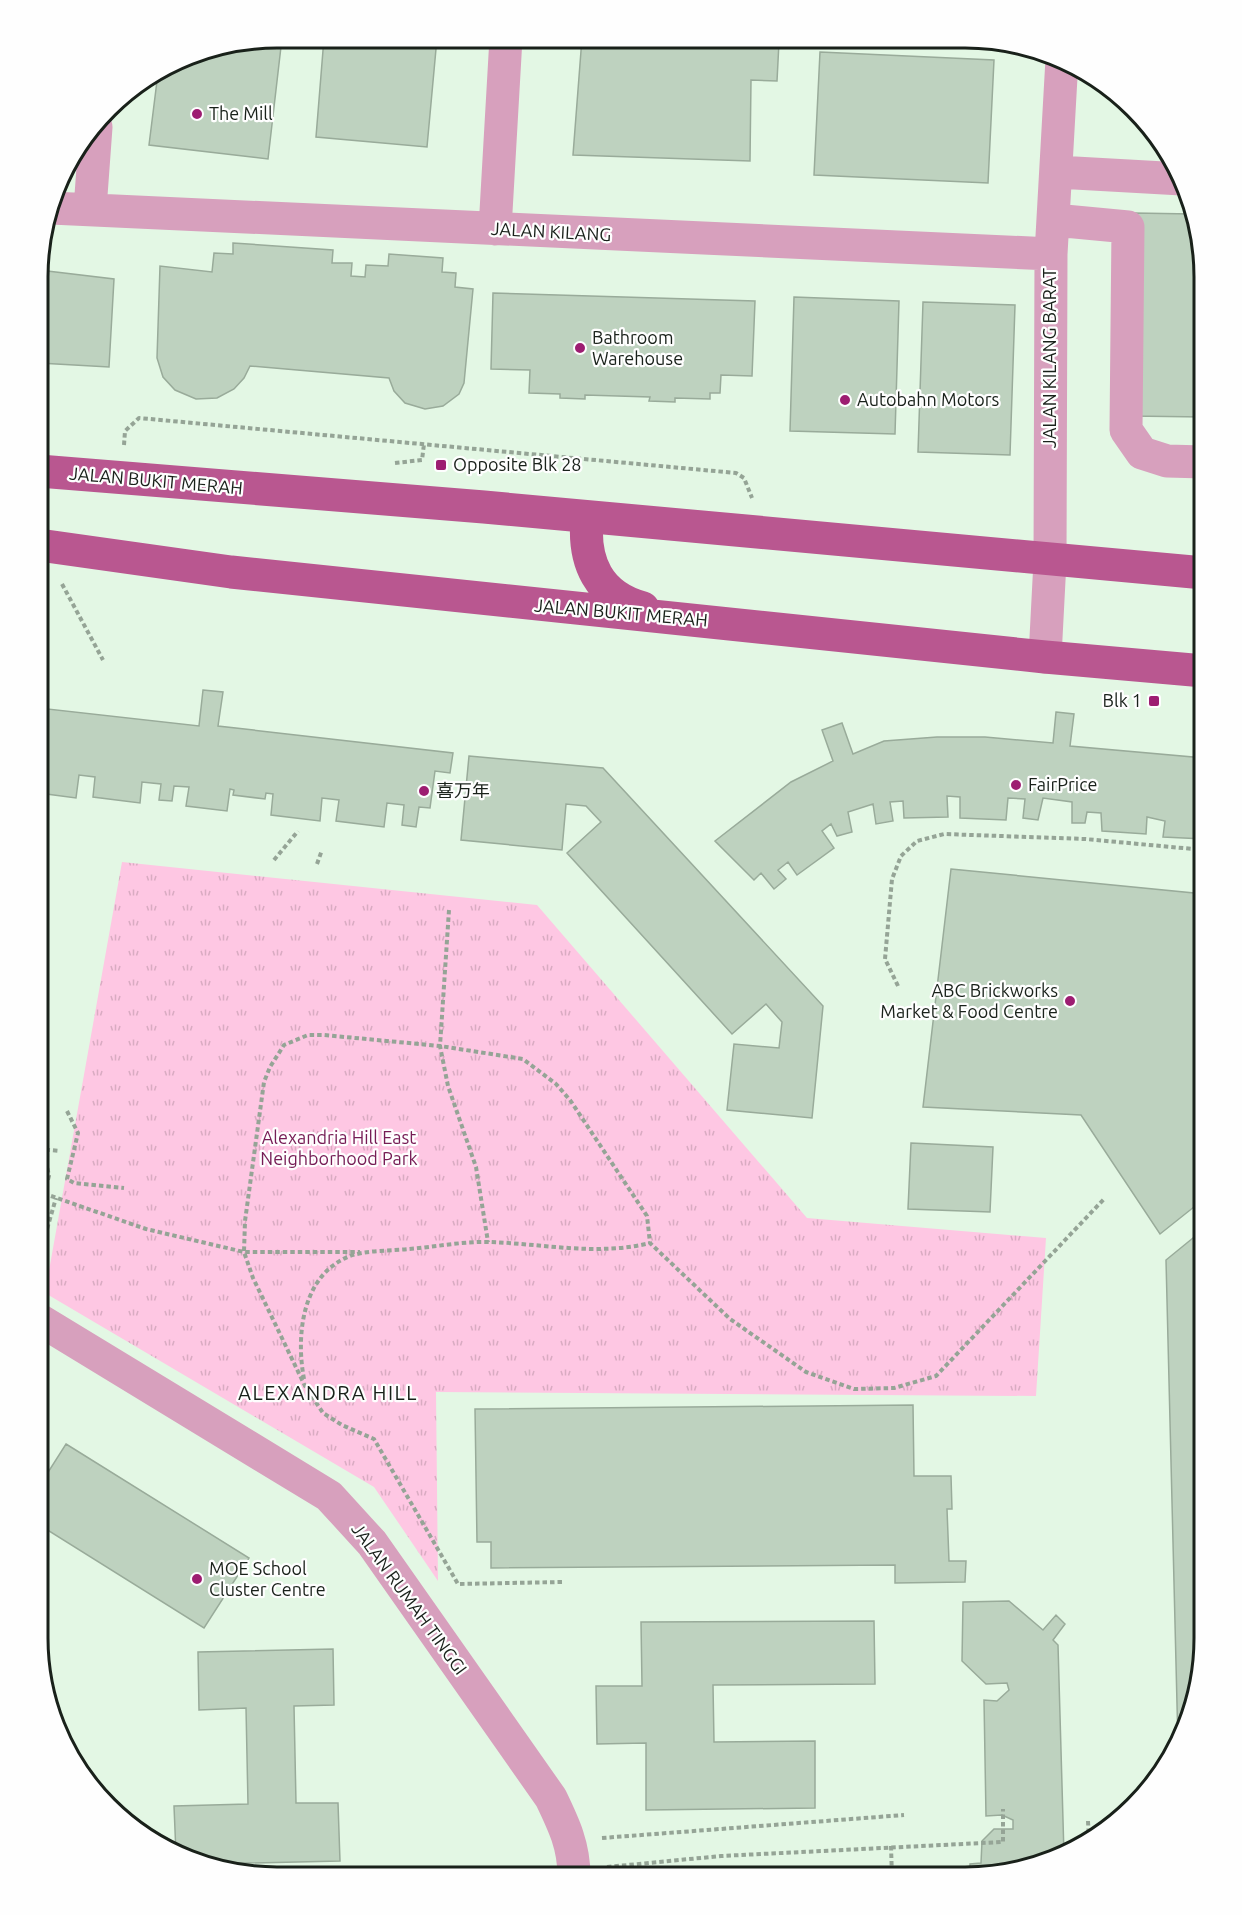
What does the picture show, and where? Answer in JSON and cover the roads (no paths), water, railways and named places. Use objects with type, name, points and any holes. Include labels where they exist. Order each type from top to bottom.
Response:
[{"type":"main road","name":"JALAN BUKIT MERAH","points":[[48,472],[483,507],[1050,561],[1194,572]]},
{"type":"main road","points":[[587,518],[584,543],[601,584],[628,604],[683,618]]},
{"type":"main road","name":"JALAN BUKIT MERAH","points":[[48,547],[231,572],[1046,657],[1194,670]]},
{"type":"street","points":[[495,229],[505,48]]},
{"type":"street","name":"JALAN KILANG BARAT","points":[[1046,657],[1050,561],[1051,254],[1062,70]]},
{"type":"street","points":[[90,209],[95,138]]},
{"type":"street","points":[[1057,172],[1171,178]]},
{"type":"street","name":"JALAN KILANG","points":[[59,208],[1051,254]]},
{"type":"street","points":[[1054,220],[1128,227],[1126,430],[1142,453],[1167,461],[1194,462]]},
{"type":"street","name":"JALAN RUMAH TINGGI","points":[[48,1325],[329,1496],[372,1543],[551,1798],[568,1833],[573,1867]]},
{"type":"place","name":"The Mill","points":[[197,114]]},
{"type":"place","name":"Bathroom Warehouse","points":[[580,348]]},
{"type":"place","name":"Autobahn Motors","points":[[845,400]]},
{"type":"place","name":"Opposite Blk 28","points":[[441,465]]},
{"type":"place","name":"Blk 1","points":[[1154,701]]},
{"type":"place","name":"FairPrice","points":[[1016,785]]},
{"type":"place","name":"喜万年","points":[[424,791]]},
{"type":"place","name":"ABC Brickworks Market & Food Centre","points":[[1070,1001]]},
{"type":"place","name":"MOE School Cluster Centre","points":[[197,1579]]},
{"type":"district","name":"ALEXANDRA HILL","points":[[328,1393]]},
{"type":"park label","name":"Alexandria Hill East Neighborhood Park","points":[[339,1148]]}]
